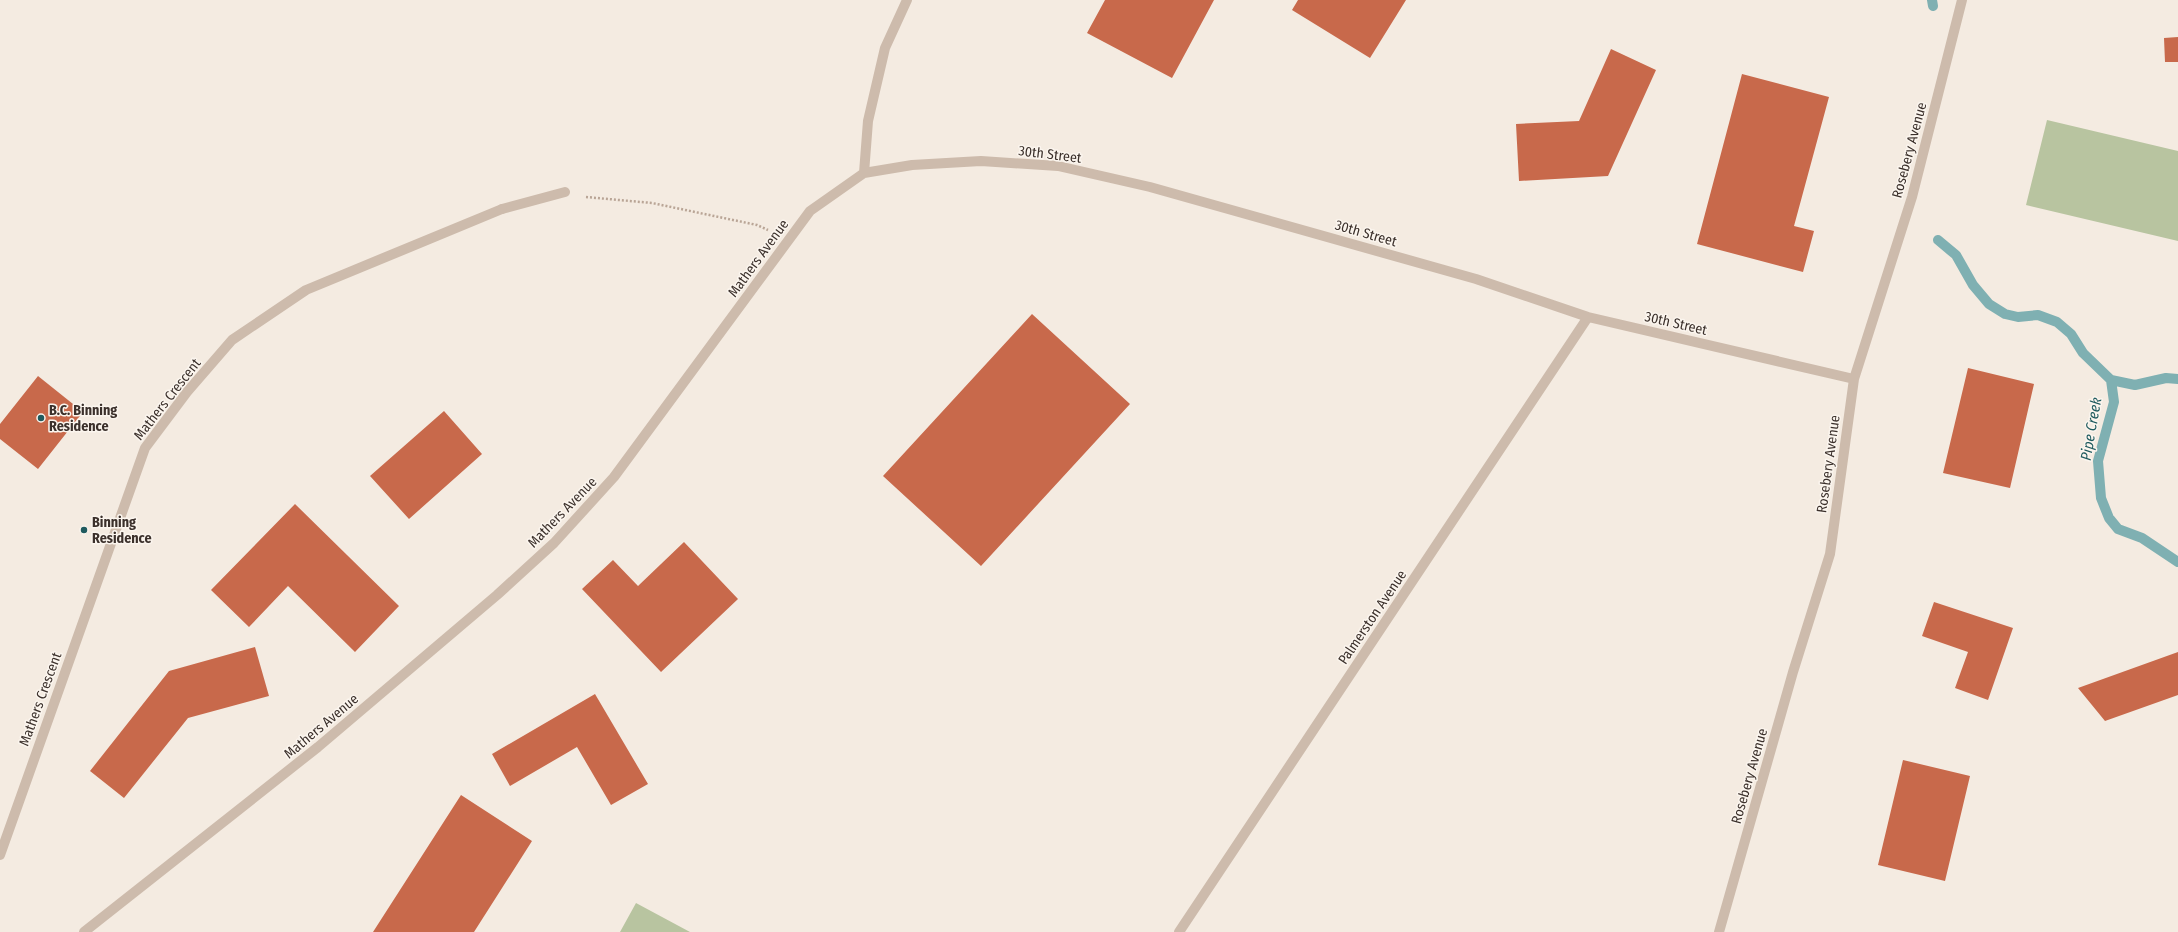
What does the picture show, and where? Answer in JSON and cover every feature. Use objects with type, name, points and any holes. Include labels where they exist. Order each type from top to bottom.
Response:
[{"type":"street","points":[[864,173],[868,121],[885,48],[907,0]]},
{"type":"street","name":"Rosebery Avenue","points":[[1719,932],[1830,554],[1854,378],[1912,197],[1962,0]]},
{"type":"street","name":"30th Street","points":[[864,173],[912,165],[981,161],[1058,166],[1150,187],[1468,277],[1588,317],[1854,378]]},
{"type":"street","name":"Mathers Avenue","points":[[84,932],[318,747],[497,595],[554,543],[614,478],[810,211],[864,173]]},
{"type":"street","name":"Mathers Crescent","points":[[0,855],[145,448],[187,392],[232,340],[306,290],[502,209],[565,192]]},
{"type":"street","name":"Palmerston Avenue","points":[[1179,932],[1588,317]]},
{"type":"path","points":[[565,192],[603,200],[652,203],[757,225],[789,240]]},
{"type":"green space","points":[[2047,120],[2178,151],[2178,241],[2026,205]]},
{"type":"green space","points":[[636,903],[690,932],[620,932]]},
{"type":"building","points":[[1105,0],[1214,0],[1172,78],[1087,33]]},
{"type":"building","points":[[1298,0],[1406,0],[1370,58],[1292,10]]},
{"type":"building","points":[[2178,37],[2178,62],[2165,62],[2164,38]]},
{"type":"building","points":[[1611,49],[1656,70],[1608,176],[1519,181],[1516,124],[1579,121]]},
{"type":"building","points":[[1742,74],[1829,97],[1794,226],[1814,231],[1803,272],[1697,244]]},
{"type":"building","points":[[1032,314],[1130,404],[981,566],[883,476]]},
{"type":"building","points":[[1968,368],[2034,384],[2010,488],[1943,473]]},
{"type":"building","name":"B.C. Binning Residence","points":[[38,376],[83,412],[38,469],[0,439],[0,424]]},
{"type":"building","points":[[444,411],[482,454],[409,519],[370,476]]},
{"type":"building","points":[[295,504],[399,606],[355,652],[288,586],[249,627],[211,590]]},
{"type":"building","points":[[684,542],[738,599],[661,672],[582,589],[613,560],[638,586]]},
{"type":"building","points":[[1934,602],[2013,628],[1988,700],[1955,688],[1968,652],[1922,636]]},
{"type":"building","points":[[255,647],[269,696],[188,718],[124,798],[90,771],[169,671]]},
{"type":"building","points":[[2178,652],[2178,695],[2105,721],[2078,688]]},
{"type":"building","points":[[595,694],[648,784],[611,805],[577,747],[510,786],[492,754]]},
{"type":"building","points":[[1903,760],[1970,776],[1945,881],[1878,865]]},
{"type":"building","points":[[461,795],[532,841],[474,932],[373,932]]},
{"type":"waterway","name":"Pipe Creek","points":[[1932,0],[1933,6]]},
{"type":"waterway","name":"Pipe Creek","points":[[1938,240],[1956,255],[1973,285],[1989,304],[2005,314],[2018,317],[2038,315],[2057,322],[2071,334],[2083,353],[2111,380],[2135,385],[2166,378],[2178,379]]},
{"type":"waterway","name":"Pipe Creek","points":[[2111,380],[2114,402],[2098,461],[2101,498],[2109,518],[2118,529],[2142,538],[2178,562]]},
{"type":"place","name":"B.C. Binning Residence","points":[[41,418]]},
{"type":"place","name":"Binning Residence","points":[[84,530]]}]
